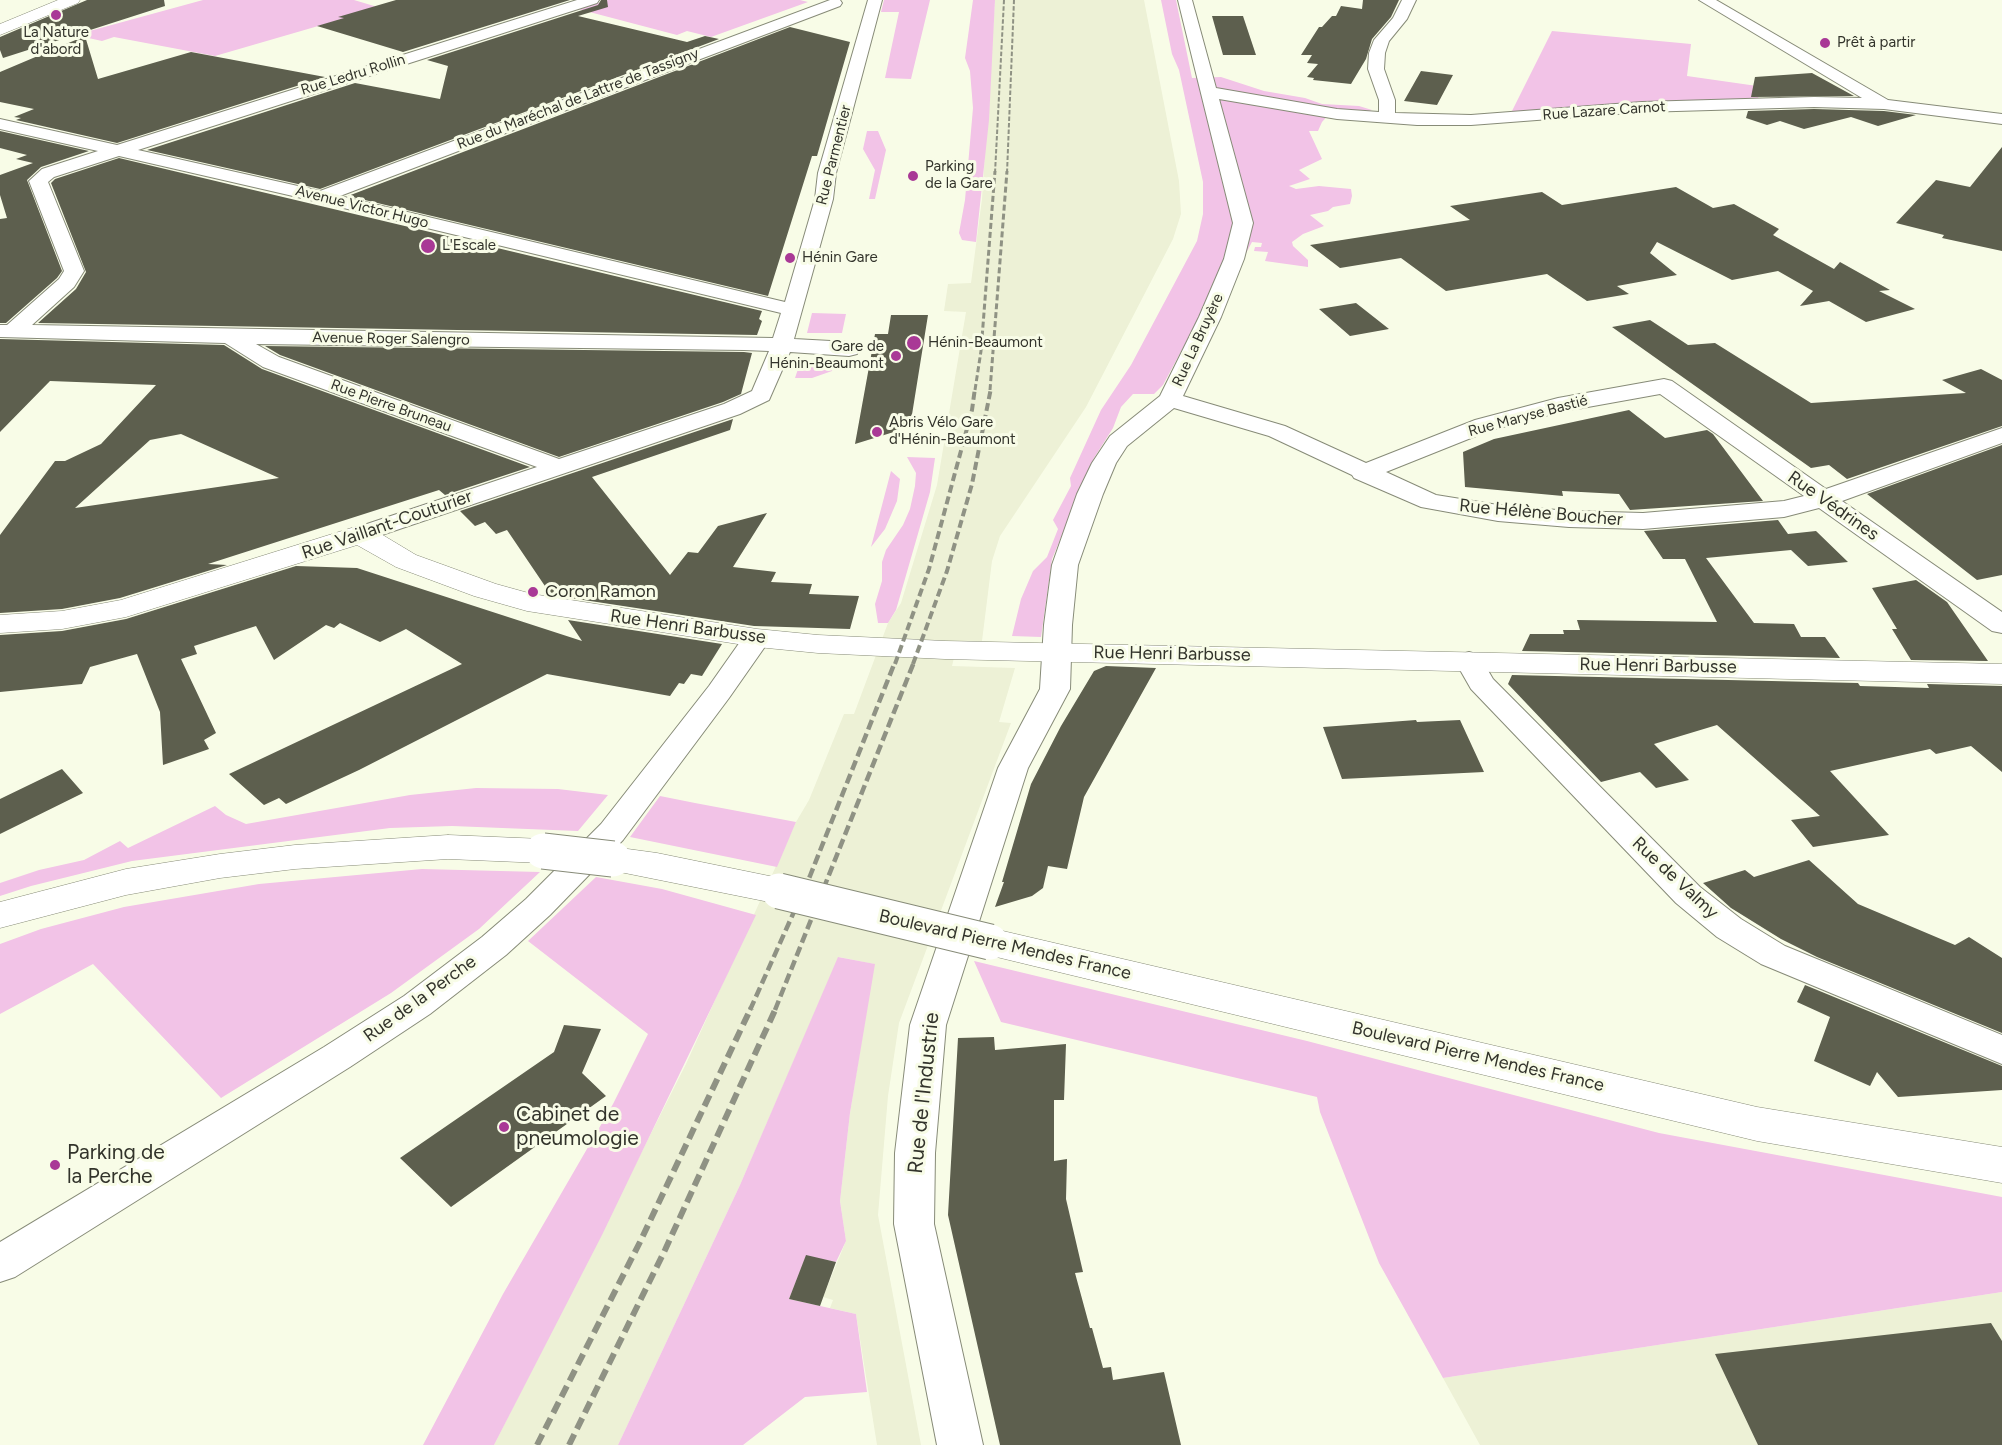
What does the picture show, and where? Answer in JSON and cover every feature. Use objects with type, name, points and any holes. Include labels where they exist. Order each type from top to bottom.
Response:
[{"type":"street","points":[[0,30],[72,0]]},
{"type":"street","name":"Rue Ledru Rollin","points":[[6,331],[67,283],[74,271],[38,181],[56,170],[592,0]]},
{"type":"street","name":"Rue La Bruyère","points":[[1058,652],[1060,603],[1065,565],[1099,473],[1118,441],[1170,400],[1210,317],[1234,259],[1243,223],[1185,0]]},
{"type":"street","points":[[1387,118],[1387,100],[1376,69],[1377,53],[1382,40],[1400,19],[1409,0]]},
{"type":"street","points":[[1706,0],[1884,104]]},
{"type":"street","name":"Rue du Maréchal de Lattre de Tassigny","points":[[320,196],[734,40],[851,3]]},
{"type":"street","name":"Rue Parmentier","points":[[764,391],[793,310],[851,3]]},
{"type":"street","name":"Rue Lazare Carnot","points":[[1208,92],[1280,106],[1387,118],[1471,120],[1734,103],[1814,102],[1884,104],[2002,119]]},
{"type":"street","name":"Avenue Victor Hugo","points":[[0,124],[320,196],[793,310]]},
{"type":"street","name":"Avenue Roger Salengro","points":[[6,331],[230,337],[782,345],[849,349]]},
{"type":"street","name":"Rue Pierre Bruneau","points":[[230,337],[271,362],[547,462],[555,468]]},
{"type":"street","name":"Rue Maryse Bastié","points":[[1363,472],[1484,425],[1558,405],[1664,386]]},
{"type":"street","name":"Rue Védrines","points":[[1664,386],[2002,625]]},
{"type":"street","name":"Rue Vaillant-Couturier","points":[[0,624],[62,620],[126,608],[361,534],[732,409],[764,391]]},
{"type":"street","name":"Rue Hélène Boucher","points":[[1170,400],[1242,418],[1277,431],[1430,502],[1498,513],[1569,519],[1643,521],[1784,509],[1823,499],[2002,435]]},
{"type":"street","name":"Rue Henri Barbusse","points":[[361,534],[406,561],[485,590],[527,602],[757,638],[931,650],[2002,674]]},
{"type":"street","name":"Rue de la Perche","points":[[0,1264],[337,1057],[417,1005],[494,945],[538,907],[612,832],[719,692],[757,638]]},
{"type":"street","name":"Rue de l'Industrie","points":[[960,1445],[914,1224],[915,1153],[925,1052],[934,1004],[1010,775],[1023,746],[1055,689],[1058,652]]},
{"type":"street","name":"Rue de Valmy","points":[[1469,661],[1481,683],[1688,895],[1729,928],[1773,955],[2002,1050]]},
{"type":"street","name":"Boulevard Pierre Mendes France","points":[[0,915],[126,882],[220,866],[295,857],[448,847],[543,851],[613,859],[657,865],[779,891],[1757,1124],[2002,1165]]},
{"type":"shaded area","points":[[203,0],[354,0],[441,26],[332,22],[215,56],[114,37],[102,41],[75,35]]},
{"type":"shaded area","points":[[608,0],[800,0],[808,2],[711,37],[687,31],[677,35],[578,9]]},
{"type":"shaded area","points":[[884,0],[930,0],[911,79],[885,78],[899,12],[881,12]]},
{"type":"shaded area","points":[[973,0],[995,0],[989,120],[976,242],[962,240],[959,233],[965,200],[973,108],[970,71],[965,58]]},
{"type":"shaded area","points":[[995,0],[1144,0],[1179,181],[1181,214],[1173,239],[1086,407],[1000,536],[992,561],[982,641],[958,641],[952,666],[1015,668],[999,722],[1011,723],[899,1023],[888,1096],[878,1215],[921,1445],[877,1445],[856,1314],[830,1308],[833,1300],[823,1297],[846,1241],[840,1201],[850,1113],[874,964],[839,957],[740,1185],[618,1445],[494,1445],[686,1064],[796,822],[809,800],[844,714],[854,714],[888,623],[901,603],[937,485],[966,312],[944,311],[948,284],[971,283],[982,199]]},
{"type":"shaded area","points":[[1161,0],[1176,0],[1192,78],[1221,77],[1264,91],[1305,98],[1322,104],[1359,106],[1372,110],[1366,112],[1332,111],[1322,122],[1318,131],[1309,131],[1322,159],[1299,170],[1310,179],[1289,186],[1296,189],[1319,186],[1351,189],[1352,196],[1350,204],[1310,215],[1324,226],[1303,234],[1292,242],[1293,246],[1308,260],[1308,267],[1265,261],[1268,252],[1254,251],[1255,247],[1261,247],[1262,243],[1252,242],[1243,259],[1200,316],[1163,385],[1154,394],[1133,394],[1121,407],[1113,428],[1094,458],[1052,559],[1041,637],[1012,636],[1021,599],[1033,571],[1047,557],[1058,529],[1053,520],[1071,486],[1070,478],[1101,410],[1131,365],[1197,241],[1203,214],[1203,182]]},
{"type":"shaded area","points":[[1552,31],[1691,44],[1687,76],[1757,86],[1759,103],[1509,117]]},
{"type":"shaded area","points":[[867,131],[878,131],[886,150],[875,199],[869,199],[875,170],[863,149]]},
{"type":"shaded area","points":[[812,313],[846,314],[842,333],[807,333]]},
{"type":"shaded area","points":[[800,363],[834,363],[832,371],[812,378],[795,378]]},
{"type":"shaded area","points":[[907,457],[935,458],[930,492],[896,610],[888,623],[878,623],[875,604],[882,581],[882,562],[886,550],[903,525],[910,509],[915,486],[916,473]]},
{"type":"shaded area","points":[[891,471],[900,479],[897,501],[885,529],[871,547]]},
{"type":"shaded area","points":[[476,788],[558,789],[608,795],[578,831],[452,826],[390,828],[132,861],[0,896],[0,883],[39,870],[84,860],[120,841],[128,848],[215,806],[226,815],[246,824],[410,795]]},
{"type":"shaded area","points":[[660,796],[796,822],[777,867],[630,837]]},
{"type":"shaded area","points":[[422,869],[540,872],[479,929],[391,993],[221,1098],[93,964],[0,1014],[0,944],[41,929],[124,907],[259,884]]},
{"type":"shaded area","points":[[596,877],[662,889],[756,915],[602,1235],[494,1445],[423,1445],[503,1294],[613,1104],[648,1034],[528,941]]},
{"type":"shaded area","points":[[838,957],[875,964],[850,1113],[840,1201],[846,1241],[836,1262],[806,1256],[789,1299],[856,1314],[867,1392],[805,1397],[743,1445],[618,1445],[740,1185]]},
{"type":"shaded area","points":[[974,961],[1307,1041],[1659,1133],[2002,1197],[2002,1292],[1443,1378],[1379,1263],[1320,1112],[1317,1097],[1001,1022]]},
{"type":"shaded area","points":[[2002,1292],[2002,1445],[1480,1445],[1443,1378]]},
{"type":"building","points":[[87,0],[164,0],[165,6],[3,58],[0,50],[0,37]]},
{"type":"building","points":[[396,0],[570,0],[403,52],[317,26],[344,18],[338,17]]},
{"type":"building","points":[[601,0],[607,0],[608,7],[578,16],[687,42],[705,36],[719,39],[320,189],[147,150],[355,83],[440,99],[448,66],[427,60],[598,5]]},
{"type":"building","points":[[1363,0],[1399,0],[1391,17],[1372,39],[1366,59],[1351,84],[1313,80],[1314,78],[1307,77],[1318,64],[1307,63],[1312,55],[1301,55],[1319,27],[1322,27],[1332,16],[1336,16],[1341,6],[1362,9]]},
{"type":"building","points":[[1212,16],[1243,16],[1256,55],[1223,55]]},
{"type":"building","points":[[790,27],[850,42],[817,156],[812,156],[768,296],[348,196]]},
{"type":"building","points":[[85,36],[98,79],[191,52],[325,77],[117,143],[16,120],[21,118],[14,117],[34,109],[0,102],[0,72]]},
{"type":"building","points":[[1421,71],[1453,75],[1437,105],[1404,101]]},
{"type":"building","points":[[1812,73],[1854,96],[1751,97],[1755,77]]},
{"type":"building","points":[[1814,109],[1884,111],[1916,115],[1878,126],[1851,117],[1804,129],[1780,121],[1767,125],[1746,118],[1748,111]]},
{"type":"building","points":[[0,131],[89,151],[41,167],[27,180],[62,271],[6,323],[0,323],[0,219],[7,218],[0,195],[0,175],[33,163],[16,159],[27,155],[0,148]]},
{"type":"building","points":[[2002,147],[2002,251],[1942,238],[1944,235],[1896,223],[1936,180],[1970,187]]},
{"type":"building","points":[[119,158],[762,311],[759,319],[762,321],[757,335],[38,323],[76,289],[86,272],[51,183],[55,179]]},
{"type":"building","points":[[1676,187],[1713,208],[1734,204],[1779,229],[1773,235],[1834,269],[1840,262],[1890,290],[1879,291],[1915,309],[1866,322],[1829,301],[1800,306],[1813,291],[1778,271],[1732,280],[1657,242],[1650,253],[1677,275],[1617,286],[1629,294],[1587,301],[1547,274],[1446,291],[1401,258],[1340,268],[1310,245],[1470,220],[1450,206],[1542,192],[1562,205]]},
{"type":"building","points":[[1356,303],[1389,329],[1350,336],[1319,309]]},
{"type":"building","name":"Gare de Hénin-Beaumont","points":[[891,315],[928,315],[910,427],[855,444],[875,334],[888,334]]},
{"type":"building","points":[[1650,320],[1688,345],[1715,343],[1811,403],[1966,393],[1942,380],[1981,369],[2002,380],[2002,426],[1847,479],[1829,465],[1811,468],[1612,327]]},
{"type":"building","points":[[0,339],[224,345],[262,369],[530,467],[445,495],[439,490],[208,564],[227,565],[120,598],[62,609],[0,613],[0,535],[55,461],[65,461],[101,444],[156,385],[50,381],[0,432]],"holes":[[[181,434],[279,478],[75,508],[150,440]]]},
{"type":"building","points":[[265,346],[752,353],[741,394],[559,457],[280,355]]},
{"type":"building","points":[[1629,410],[1665,438],[1707,430],[1713,434],[1763,501],[1630,510],[1619,494],[1562,491],[1563,496],[1465,487],[1463,452],[1494,439]]},
{"type":"building","points":[[733,419],[730,430],[592,477],[670,575],[688,552],[698,553],[718,526],[767,513],[733,567],[776,572],[771,582],[812,584],[809,594],[859,596],[850,629],[754,626],[551,595],[507,530],[496,534],[485,522],[475,526],[460,511]]},
{"type":"building","points":[[2002,445],[2002,575],[1977,580],[1867,494]]},
{"type":"building","points":[[1778,520],[1788,534],[1816,531],[1848,562],[1808,566],[1791,550],[1706,558],[1754,623],[1794,624],[1801,637],[1825,637],[1840,658],[1522,651],[1530,634],[1564,634],[1563,630],[1580,630],[1577,620],[1717,622],[1685,559],[1663,559],[1644,531]]},
{"type":"building","points":[[296,566],[357,568],[582,641],[568,620],[722,644],[702,676],[691,674],[684,684],[679,683],[670,696],[547,674],[359,770],[286,804],[279,798],[264,805],[229,774],[462,664],[406,629],[380,642],[340,623],[334,628],[326,625],[274,660],[256,626],[194,646],[197,654],[181,659],[216,733],[204,740],[209,749],[163,765],[160,712],[137,654],[90,667],[82,684],[0,692],[0,635],[62,631],[126,619]]},
{"type":"building","points":[[1916,580],[1947,602],[1988,661],[1911,660],[1892,629],[1897,629],[1872,588]]},
{"type":"building","points":[[1106,666],[1156,668],[1084,797],[1067,869],[1048,866],[1043,888],[1032,896],[995,907],[1031,784],[1061,726],[1094,671]]},
{"type":"building","points":[[1512,675],[1858,683],[1860,686],[1929,688],[1927,684],[2002,686],[2002,772],[1971,746],[1936,754],[1930,749],[1830,771],[1889,835],[1813,847],[1791,820],[1820,816],[1717,725],[1654,744],[1689,780],[1656,788],[1640,772],[1601,782],[1508,684]]},
{"type":"building","points":[[1416,720],[1417,722],[1460,720],[1484,772],[1342,779],[1323,727]]},
{"type":"building","points":[[62,769],[83,793],[0,834],[0,799]]},
{"type":"building","points":[[1809,860],[1858,904],[1955,945],[1969,937],[2002,958],[2002,1033],[1817,957],[1781,939],[1731,908],[1703,883],[1745,870],[1754,877]]},
{"type":"building","points":[[1805,985],[2002,1066],[2002,1090],[1898,1097],[1877,1072],[1870,1086],[1814,1061],[1830,1017],[1797,1002]]},
{"type":"building","name":"Cabinet de pneumologie","points":[[564,1025],[601,1029],[582,1073],[606,1096],[451,1207],[400,1158],[554,1052]]},
{"type":"building","points":[[994,1037],[995,1050],[1066,1044],[1064,1100],[1054,1100],[1054,1161],[1067,1159],[1066,1199],[1083,1272],[1075,1273],[1090,1328],[1092,1328],[1103,1368],[1111,1367],[1113,1380],[1164,1372],[1181,1445],[1000,1445],[948,1215],[958,1038]]},
{"type":"building","points":[[806,1255],[836,1262],[820,1306],[789,1299]]},
{"type":"building","points":[[1991,1323],[2002,1341],[2002,1445],[1758,1445],[1715,1354]]},
{"type":"railway","points":[[995,173],[1004,0]]},
{"type":"railway","points":[[1007,173],[1014,0]]},
{"type":"railway","points":[[975,390],[981,351],[995,171]]},
{"type":"railway","points":[[990,390],[1007,171]]},
{"type":"railway","points":[[895,664],[929,569],[972,410],[975,388]]},
{"type":"railway","points":[[913,664],[947,571],[972,484],[991,388]]},
{"type":"railway","points":[[750,1010],[810,876],[895,662]]},
{"type":"railway","points":[[775,1010],[914,662]]},
{"type":"railway","points":[[537,1445],[640,1242],[751,1008]]},
{"type":"railway","points":[[569,1445],[665,1250],[776,1008]]},
{"type":"place","name":"La Nature d'abord","points":[[56,15]]},
{"type":"place","name":"Prêt à partir","points":[[1825,43]]},
{"type":"place","name":"Parking de la Gare","points":[[913,176]]},
{"type":"place","name":"L'Escale","points":[[428,246]]},
{"type":"place","name":"Hénin Gare","points":[[790,258]]},
{"type":"place","name":"Hénin-Beaumont","points":[[914,343]]},
{"type":"place","name":"Gare de Hénin-Beaumont","points":[[896,356]]},
{"type":"place","name":"Abris Vélo Gare d'Hénin-Beaumont","points":[[877,432]]},
{"type":"place","name":"Coron Ramon","points":[[533,592]]},
{"type":"place","name":"Cabinet de pneumologie","points":[[504,1127]]},
{"type":"place","name":"Parking de la Perche","points":[[55,1165]]}]
